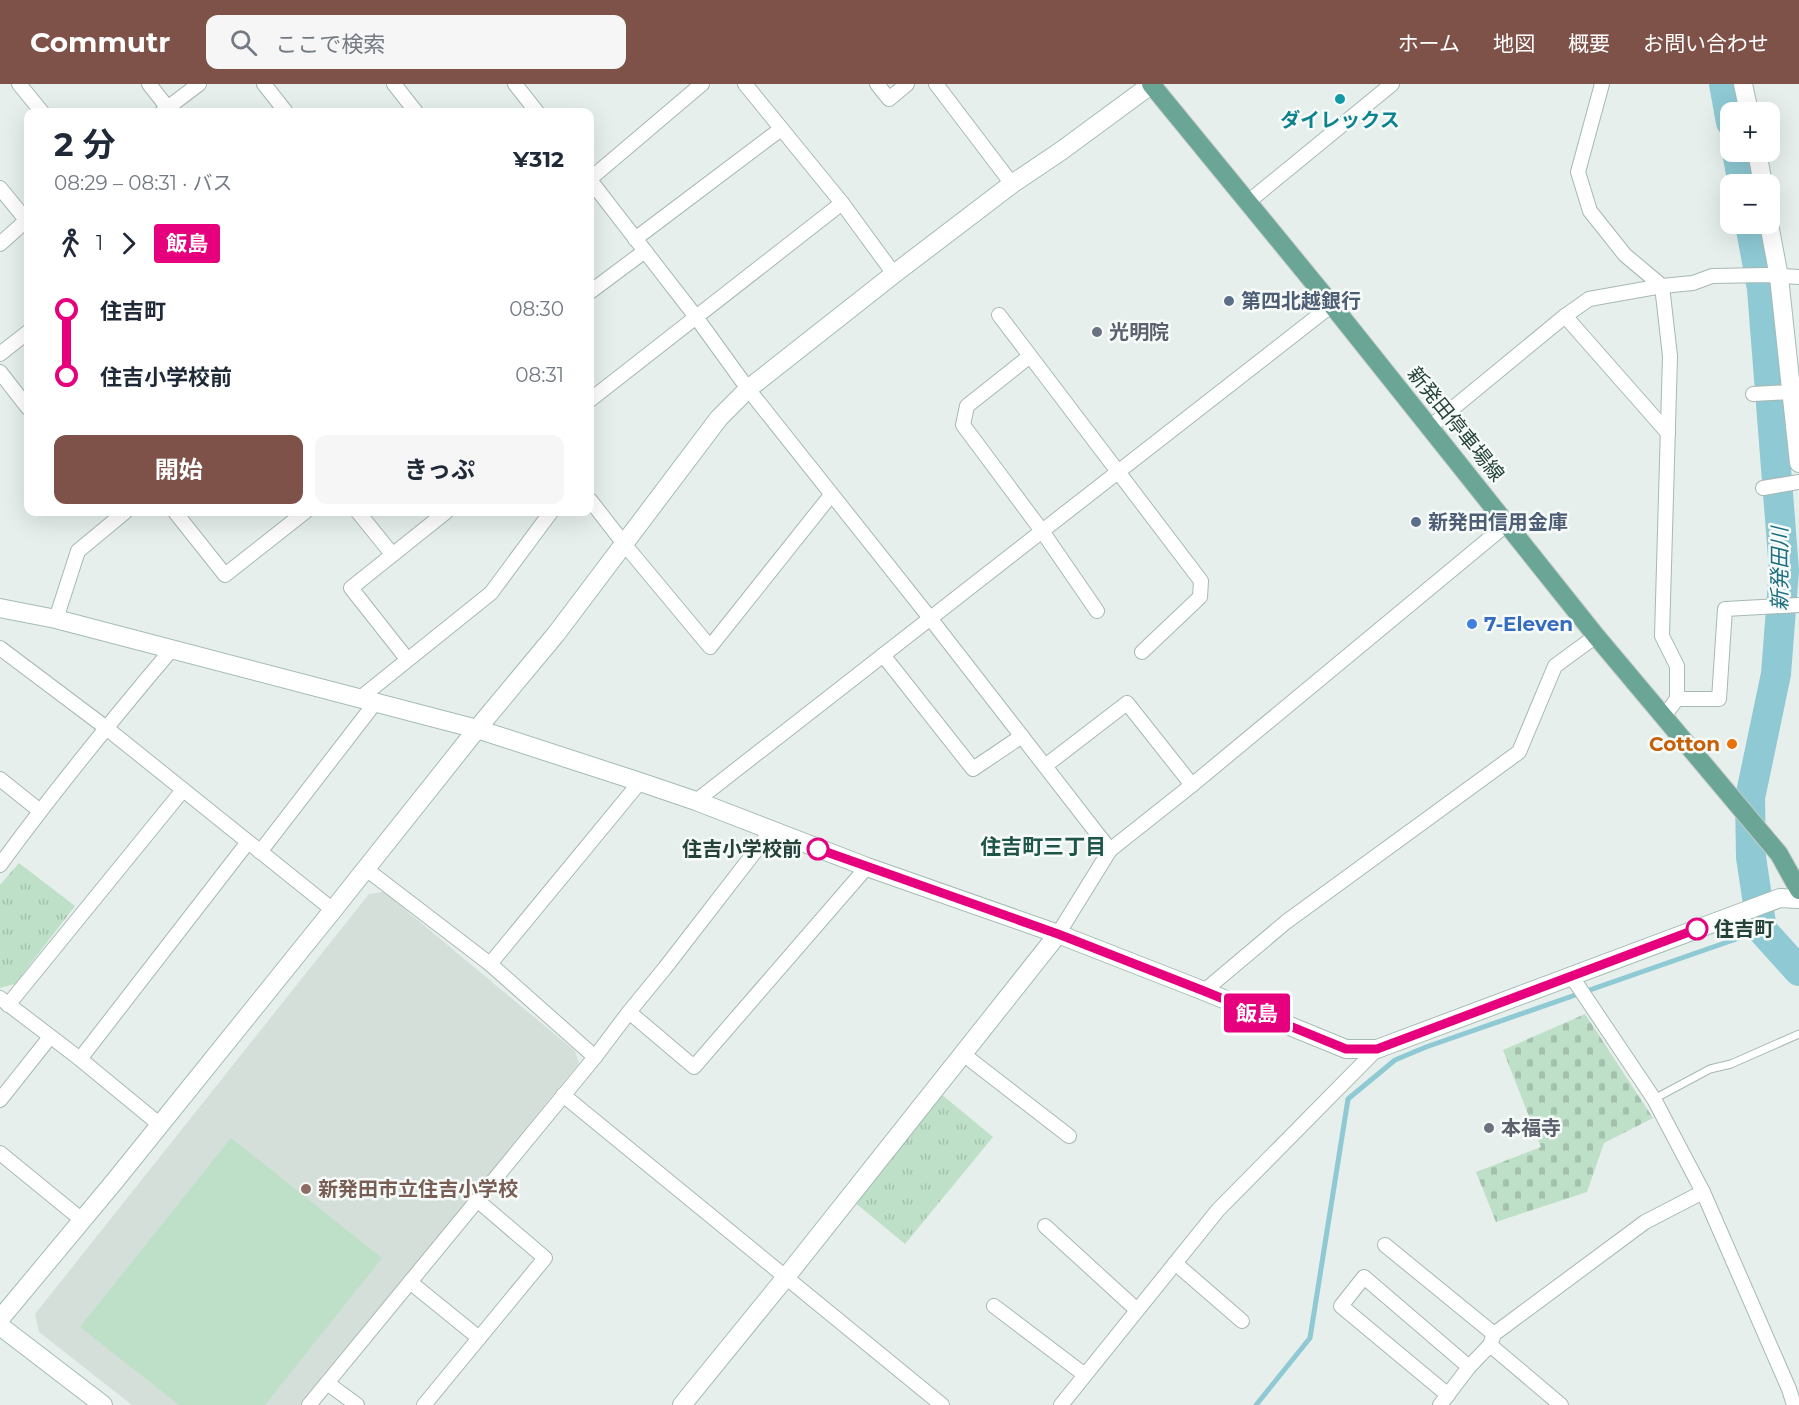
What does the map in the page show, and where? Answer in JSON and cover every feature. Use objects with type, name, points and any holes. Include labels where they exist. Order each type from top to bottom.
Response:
[{"type":"main road","name":"新発田停車場線","points":[[1151,84],[1332,305],[1596,636],[1779,854],[1799,890]]},
{"type":"street","points":[[19,84],[39,108]]},
{"type":"street","points":[[148,84],[165,108]]},
{"type":"street","points":[[171,108],[199,84]]},
{"type":"street","points":[[264,84],[283,108]]},
{"type":"street","points":[[394,84],[413,108]]},
{"type":"street","points":[[515,84],[534,108]]},
{"type":"street","points":[[594,176],[702,84]]},
{"type":"street","points":[[745,84],[842,203],[894,274]]},
{"type":"street","points":[[877,84],[889,99],[907,84]]},
{"type":"street","points":[[936,84],[1012,184]]},
{"type":"street","points":[[0,1318],[82,1220],[556,634],[719,418],[748,388],[894,274],[1012,184],[1061,151],[1151,84]]},
{"type":"street","points":[[1248,202],[1392,84]]},
{"type":"street","points":[[1602,84],[1578,172],[1590,211],[1625,255],[1662,286],[1670,356],[1662,636],[1677,666],[1677,699],[1664,716]]},
{"type":"street","points":[[1743,84],[1747,102]]},
{"type":"street","points":[[635,239],[781,129]]},
{"type":"street","points":[[594,184],[748,388],[1110,850]]},
{"type":"street","points":[[0,188],[24,215]]},
{"type":"street","points":[[594,397],[842,203]]},
{"type":"street","points":[[0,244],[24,223]]},
{"type":"street","points":[[1770,234],[1783,392],[1796,409],[1799,463]]},
{"type":"street","points":[[594,289],[645,251]]},
{"type":"street","points":[[1430,427],[1565,316],[1589,299],[1693,283],[1712,276],[1799,277]]},
{"type":"street","points":[[696,801],[1332,305]]},
{"type":"street","points":[[999,315],[1201,581],[1200,597],[1142,652]]},
{"type":"street","points":[[1565,316],[1668,434]]},
{"type":"street","points":[[0,354],[24,335]]},
{"type":"street","points":[[1030,356],[967,406],[963,425],[1042,531],[1097,611]]},
{"type":"street","points":[[0,372],[24,403]]},
{"type":"street","points":[[1753,394],[1783,392]]},
{"type":"street","points":[[1763,488],[1792,484]]},
{"type":"street","points":[[594,505],[710,647],[831,495]]},
{"type":"street","points":[[56,619],[78,551],[115,516]]},
{"type":"street","points":[[178,516],[225,575],[300,516]]},
{"type":"street","points":[[361,516],[392,554]]},
{"type":"street","points":[[407,659],[351,588],[441,516]]},
{"type":"street","points":[[260,852],[367,701],[407,659],[490,593],[548,516]]},
{"type":"street","points":[[682,1405],[1058,934],[1110,850],[1192,785],[1507,524]]},
{"type":"street","points":[[1677,699],[1719,699],[1725,609],[1795,605]]},
{"type":"street","points":[[0,608],[56,619],[477,729],[640,782],[696,801],[867,867],[1058,934],[1346,1049],[1377,1049],[1780,898],[1799,899]]},
{"type":"street","points":[[1204,991],[1286,922],[1519,752],[1555,666],[1596,636]]},
{"type":"street","points":[[0,648],[105,727],[333,910]]},
{"type":"street","points":[[0,865],[105,727],[172,650]]},
{"type":"street","points":[[883,655],[973,769],[1022,736]]},
{"type":"street","points":[[1045,766],[1126,703],[1192,785]]},
{"type":"street","points":[[0,779],[40,811]]},
{"type":"street","points":[[490,964],[640,782]]},
{"type":"street","points":[[159,1124],[80,1059],[4,1002],[183,790]]},
{"type":"street","points":[[309,1405],[595,1057],[771,831]]},
{"type":"street","points":[[80,1059],[248,842]]},
{"type":"street","points":[[629,1012],[694,1067],[867,867]]},
{"type":"street","points":[[366,869],[490,964],[595,1057]]},
{"type":"street","points":[[1572,977],[1654,1099],[1702,1191],[1794,1405]]},
{"type":"street","points":[[0,1100],[50,1037]]},
{"type":"street","points":[[1061,1405],[1218,1210],[1377,1049]]},
{"type":"street","points":[[963,1054],[1069,1136]]},
{"type":"street","points":[[563,1095],[942,1405]]},
{"type":"street","points":[[0,1153],[82,1220]]},
{"type":"street","points":[[1469,1367],[1364,1276],[1341,1306],[1444,1400],[1492,1340],[1645,1222],[1702,1191]]},
{"type":"street","points":[[424,1405],[545,1258],[477,1200]]},
{"type":"street","points":[[1045,1226],[1137,1310]]},
{"type":"street","points":[[1385,1245],[1561,1405]]},
{"type":"street","points":[[1175,1263],[1242,1321]]},
{"type":"street","points":[[410,1282],[479,1338]]},
{"type":"street","points":[[994,1306],[1085,1376]]},
{"type":"street","points":[[0,1326],[103,1405]]},
{"type":"street","points":[[327,1383],[357,1405]]},
{"type":"lane","points":[[1654,1099],[1710,1069],[1731,1064],[1799,1034]]},
{"type":"shaded area","name":"新発田市立住吉小学校","points":[[384,892],[575,1051],[579,1063],[300,1405],[132,1405],[39,1332],[35,1314],[369,894]]},
{"type":"green space","points":[[19,863],[75,906],[15,984],[0,988],[0,885]]},
{"type":"green space","points":[[1585,1014],[1653,1118],[1604,1143],[1587,1192],[1496,1222],[1476,1172],[1541,1147],[1503,1050]]},
{"type":"green space","points":[[941,1094],[993,1137],[905,1244],[853,1201]]},
{"type":"green space","points":[[231,1138],[382,1258],[265,1405],[179,1405],[80,1327]]},
{"type":"waterway","name":"新発田川","points":[[1724,84],[1727,102]]},
{"type":"waterway","name":"新発田川","points":[[1739,162],[1741,174]]},
{"type":"waterway","name":"新発田川","points":[[1752,234],[1762,289],[1784,570],[1776,674],[1750,798],[1751,857],[1762,930],[1799,971]]},
{"type":"waterway","points":[[1256,1405],[1310,1338],[1348,1099],[1395,1060],[1426,1047],[1762,930]]},
{"type":"bus line","name":"飯島","points":[[818,849],[1058,934],[1346,1049],[1377,1049],[1697,929]]},
{"type":"place","name":"ダイレックス","points":[[1340,99]]},
{"type":"place","name":"第四北越銀行","points":[[1229,301]]},
{"type":"place","name":"光明院","points":[[1097,332]]},
{"type":"place","name":"新発田信用金庫","points":[[1416,522]]},
{"type":"place","name":"7-Eleven","points":[[1472,624]]},
{"type":"place","name":"Cotton","points":[[1732,744]]},
{"type":"place","name":"住吉小学校前","points":[[818,849]]},
{"type":"place","name":"住吉町","points":[[1697,929]]},
{"type":"place","name":"本福寺","points":[[1489,1128]]},
{"type":"place","name":"新発田市立住吉小学校","points":[[306,1189]]},
{"type":"district","name":"住吉町三丁目","points":[[1043,847]]}]
